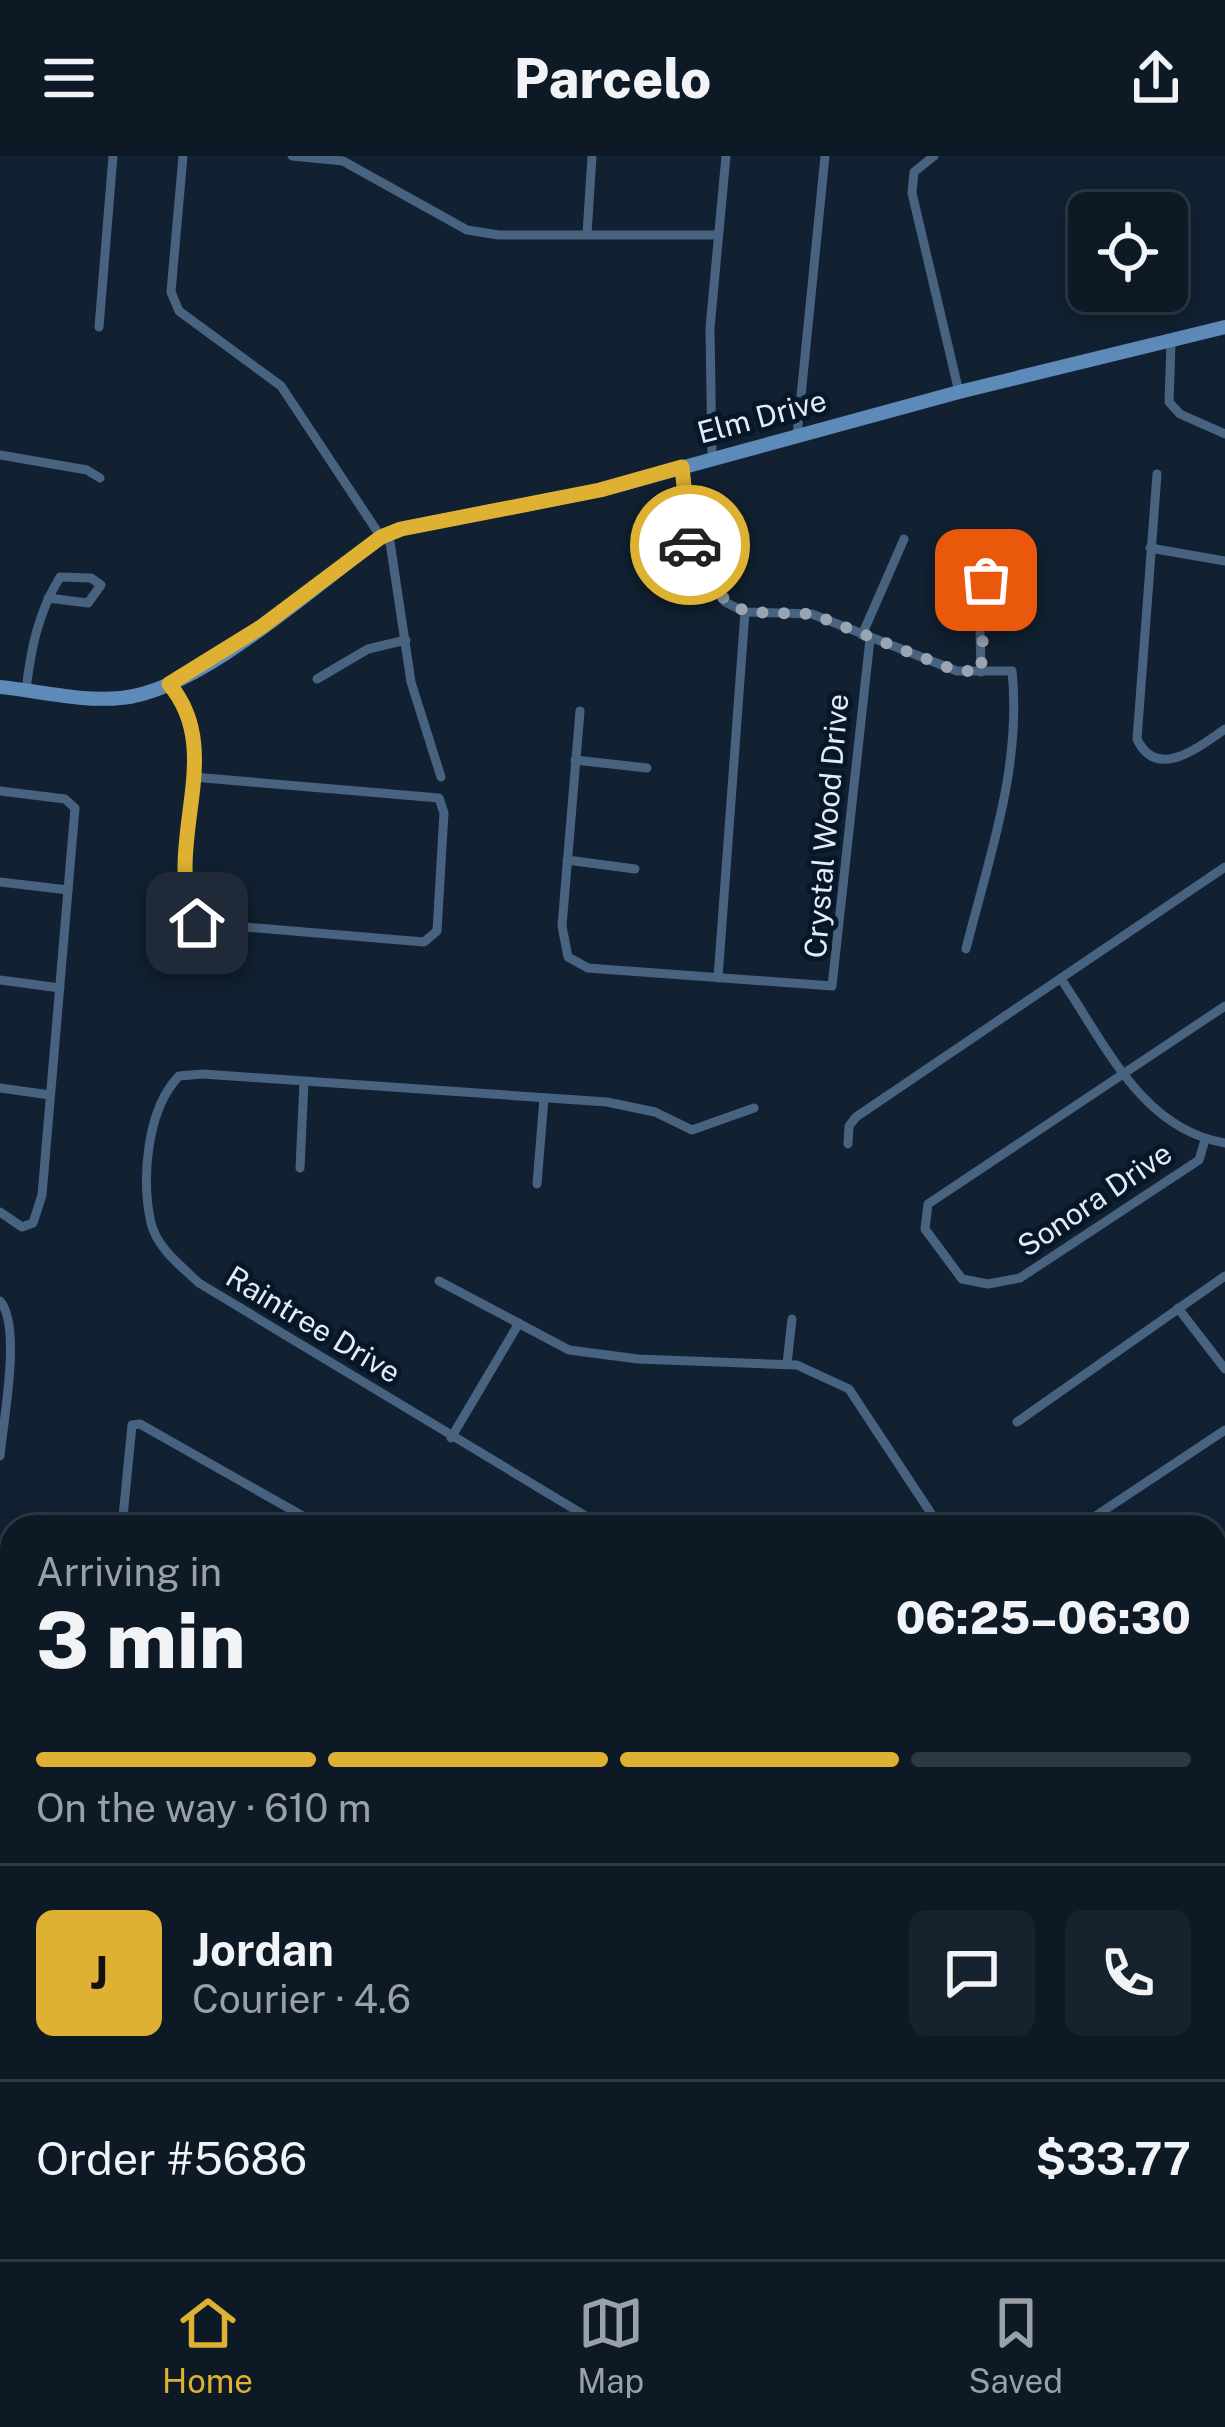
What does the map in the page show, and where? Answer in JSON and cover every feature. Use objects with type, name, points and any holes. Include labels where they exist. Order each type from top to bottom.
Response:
[{"type":"street","points":[[99,327],[113,156]]},
{"type":"street","points":[[183,156],[171,292],[179,311],[281,386],[381,537],[390,542],[414,694],[442,777]]},
{"type":"street","points":[[292,156],[345,158],[467,230],[499,236],[717,235]]},
{"type":"street","points":[[587,234],[592,156]]},
{"type":"street","points":[[712,458],[710,328],[726,156]]},
{"type":"street","points":[[797,436],[825,156]]},
{"type":"street","points":[[934,156],[914,172],[912,193],[959,392]]},
{"type":"street","name":"Elm Drive","points":[[0,687],[125,698],[169,684],[261,627],[381,537],[682,467],[959,392],[1225,328]]},
{"type":"street","points":[[1171,343],[1169,402],[1180,414],[1225,434]]},
{"type":"street","points":[[0,454],[87,470],[100,478]]},
{"type":"street","points":[[682,467],[698,571],[708,588],[746,612],[812,614],[934,666],[1012,671],[1016,713],[1011,773],[966,949]]},
{"type":"street","points":[[1157,474],[1135,716],[1142,748],[1168,760],[1185,756],[1225,729]]},
{"type":"street","points":[[866,637],[904,539]]},
{"type":"street","points":[[1150,548],[1225,561]]},
{"type":"street","points":[[981,671],[986,580],[995,562],[1021,550]]},
{"type":"street","points":[[26,690],[33,641],[48,598],[61,577],[91,578],[101,585],[88,603],[48,598]]},
{"type":"street","points":[[718,978],[746,612]]},
{"type":"street","name":"Crystal Wood Drive","points":[[567,860],[564,946],[568,957],[588,968],[832,986],[838,976],[866,637]]},
{"type":"street","points":[[317,679],[368,649],[406,640]]},
{"type":"street","points":[[169,684],[183,700],[197,750],[194,778],[189,907],[197,923],[424,942],[437,932],[444,813],[439,798],[194,778]]},
{"type":"street","points":[[580,711],[567,860],[634,869]]},
{"type":"street","points":[[575,760],[647,768]]},
{"type":"street","points":[[0,791],[65,799],[75,808],[42,1195],[33,1223],[22,1227],[0,1212]]},
{"type":"street","points":[[848,1144],[849,1126],[856,1117],[1225,867]]},
{"type":"street","points":[[0,883],[68,890]]},
{"type":"street","points":[[1060,979],[1157,1116],[1205,1140],[1225,1143]]},
{"type":"street","points":[[0,980],[60,988]]},
{"type":"street","points":[[1124,1071],[1225,1006]]},
{"type":"street","name":"Sonora Drive","points":[[1124,1071],[928,1204],[925,1228],[962,1279],[988,1283],[1020,1278],[1199,1160],[1205,1140]]},
{"type":"street","name":"Raintree Drive","points":[[304,1082],[179,1076],[155,1111],[149,1170],[152,1223],[163,1248],[199,1283],[583,1515]]},
{"type":"street","points":[[299,1168],[304,1082],[544,1098],[655,1112],[692,1130],[754,1108]]},
{"type":"street","points":[[0,1088],[50,1095]]},
{"type":"street","points":[[537,1184],[544,1098]]},
{"type":"street","points":[[1017,1422],[1225,1276]]},
{"type":"street","points":[[439,1281],[568,1349],[787,1364],[849,1389],[932,1515]]},
{"type":"street","points":[[0,1301],[7,1309],[10,1346],[0,1456]]},
{"type":"street","points":[[1178,1308],[1225,1369]]},
{"type":"street","points":[[787,1364],[792,1319]]},
{"type":"street","points":[[451,1438],[519,1324]]},
{"type":"street","points":[[123,1515],[132,1425],[140,1424],[301,1515]]},
{"type":"street","points":[[1097,1515],[1225,1430]]},
{"type":"way so far","points":[[690,545],[708,588],[746,612],[812,614],[934,666],[957,671],[981,671],[986,580]]},
{"type":"route","points":[[197,923],[189,907],[188,853],[197,750],[183,700],[169,684],[261,627],[381,537],[401,529],[600,490],[682,467],[690,545]]}]
